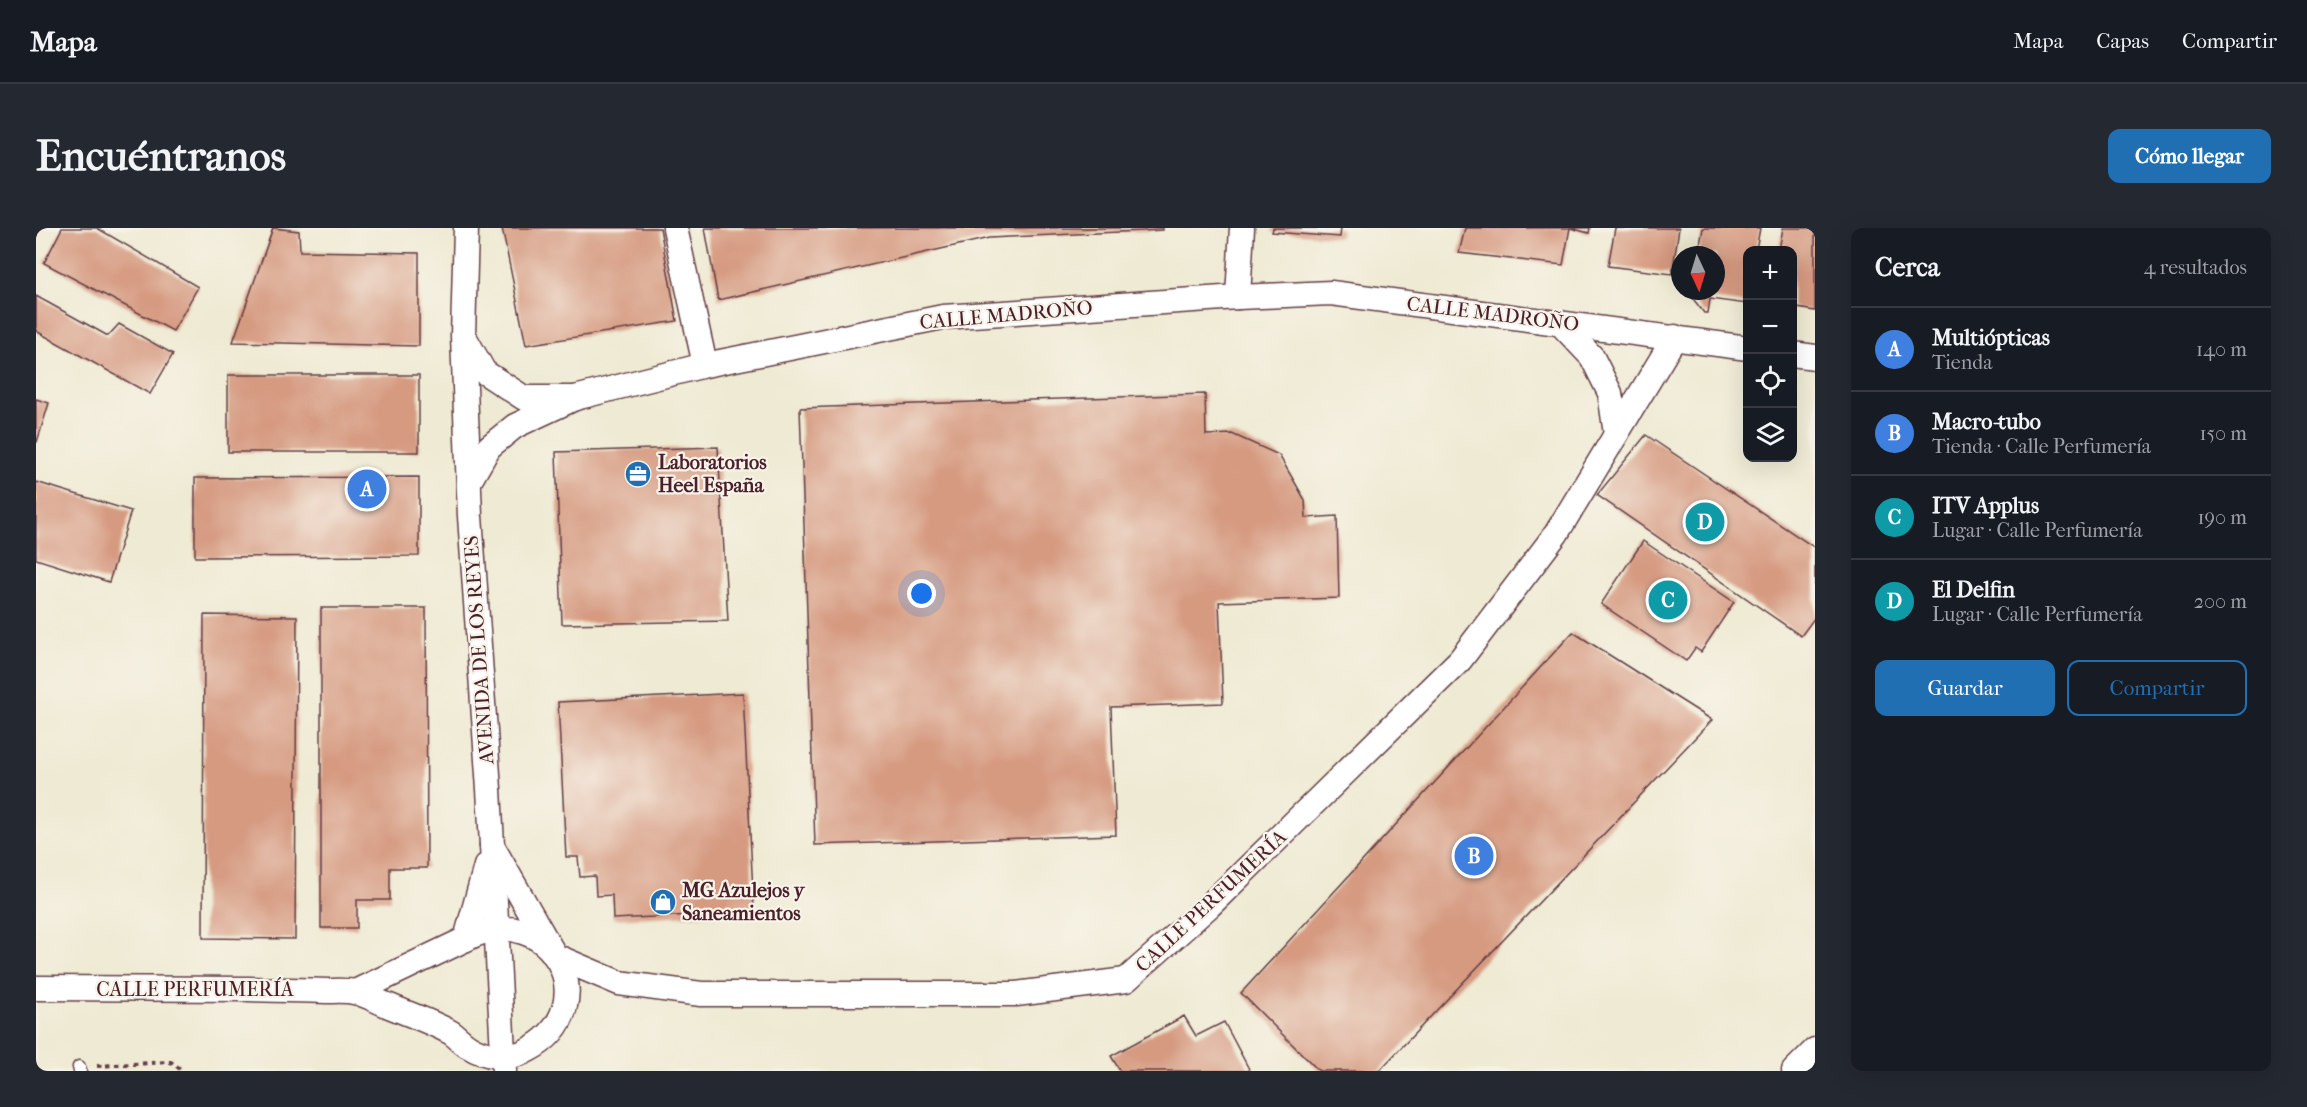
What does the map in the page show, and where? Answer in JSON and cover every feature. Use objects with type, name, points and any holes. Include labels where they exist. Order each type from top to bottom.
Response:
[{"type":"street","name":"AVENIDA DE LOS REYES","points":[[466,228],[463,336],[470,516],[504,1064]]},
{"type":"street","points":[[675,228],[705,365]]},
{"type":"street","points":[[1238,297],[1242,228]]},
{"type":"street","name":"CALLE MADROÑO","points":[[470,480],[489,447],[515,426],[575,398],[705,365],[943,317],[1330,293],[1743,347]]},
{"type":"street","points":[[1560,323],[1592,357],[1610,393],[1616,434]]},
{"type":"street","name":"CALLE MADROÑO","points":[[463,336],[484,372],[524,398],[575,398]]},
{"type":"street","name":"CALLE PERFUMERÍA","points":[[355,992],[480,931],[496,928],[510,928],[530,934],[555,956],[619,983],[701,994],[1016,994],[1126,980],[1209,906],[1460,660],[1556,534],[1675,337]]},
{"type":"street","points":[[1797,355],[1815,357]]},
{"type":"street","points":[[466,939],[492,846]]},
{"type":"street","name":"CALLE PERFUMERÍA","points":[[492,846],[555,956],[566,985],[566,1001],[558,1023],[544,1041],[530,1071]]},
{"type":"street","name":"CALLE PERFUMERÍA","points":[[36,988],[355,992],[452,1033],[466,1046],[504,1064],[544,1041]]},
{"type":"street","points":[[1794,1071],[1815,1050]]},
{"type":"path","points":[[80,1069],[171,1062],[183,1071]]},
{"type":"building","points":[[62,228],[97,228],[198,287],[173,331],[44,263]]},
{"type":"building","points":[[273,228],[299,231],[300,251],[419,253],[419,346],[233,342]]},
{"type":"building","points":[[502,228],[660,228],[677,321],[526,345]]},
{"type":"building","points":[[705,228],[1163,228],[1163,230],[989,238],[718,300]]},
{"type":"building","points":[[1273,228],[1341,228],[1340,237],[1272,232]]},
{"type":"building","points":[[1465,228],[1570,228],[1563,265],[1459,253]]},
{"type":"building","points":[[1570,228],[1590,228],[1589,233]]},
{"type":"building","points":[[1615,228],[1679,228],[1676,246],[1671,246],[1671,274],[1608,266]]},
{"type":"building","points":[[1703,228],[1760,228],[1757,246],[1743,246],[1743,303],[1717,300],[1725,300],[1725,246],[1700,246]]},
{"type":"building","points":[[1783,228],[1815,228],[1815,311],[1797,308],[1797,246],[1780,246]]},
{"type":"building","points":[[36,296],[108,336],[119,324],[173,354],[150,394],[36,331]]},
{"type":"building","points":[[1694,300],[1710,300],[1708,313],[1704,313]]},
{"type":"building","points":[[228,375],[419,375],[419,452],[228,452]]},
{"type":"building","points":[[1205,394],[1206,435],[1232,434],[1279,455],[1305,500],[1306,518],[1337,516],[1339,598],[1219,602],[1223,703],[1111,707],[1116,835],[815,845],[800,408]]},
{"type":"building","points":[[36,399],[49,403],[37,442],[36,442]]},
{"type":"building","points":[[1646,435],[1815,548],[1815,617],[1801,636],[1597,495]]},
{"type":"building","points":[[718,447],[728,621],[562,624],[556,452]]},
{"type":"building","points":[[419,477],[419,556],[195,557],[195,478]]},
{"type":"building","points":[[36,482],[131,511],[109,582],[36,559]]},
{"type":"building","points":[[1643,541],[1734,602],[1701,652],[1695,648],[1686,661],[1601,604]]},
{"type":"building","points":[[321,608],[426,608],[427,868],[390,868],[390,900],[357,900],[357,928],[321,928]]},
{"type":"building","points":[[204,615],[297,616],[295,939],[203,938]]},
{"type":"building","points":[[1573,632],[1712,720],[1379,1071],[1319,1071],[1241,993]]},
{"type":"building","points":[[743,693],[754,912],[613,919],[612,895],[596,896],[595,876],[580,877],[578,857],[566,857],[558,702]]},
{"type":"building","points":[[1184,1016],[1196,1036],[1224,1022],[1250,1071],[1120,1071],[1111,1056]]},
{"type":"place","name":"Laboratorios Heel España","points":[[638,474]]},
{"type":"place","name":"Multiópticas","points":[[367,489]]},
{"type":"place","name":"El Delfin","points":[[1705,522]]},
{"type":"place","name":"ITV Applus","points":[[1668,600]]},
{"type":"place","name":"Macro-tubo","points":[[1474,856]]},
{"type":"place","name":"MG Azulejos y Saneamientos","points":[[663,902]]}]
